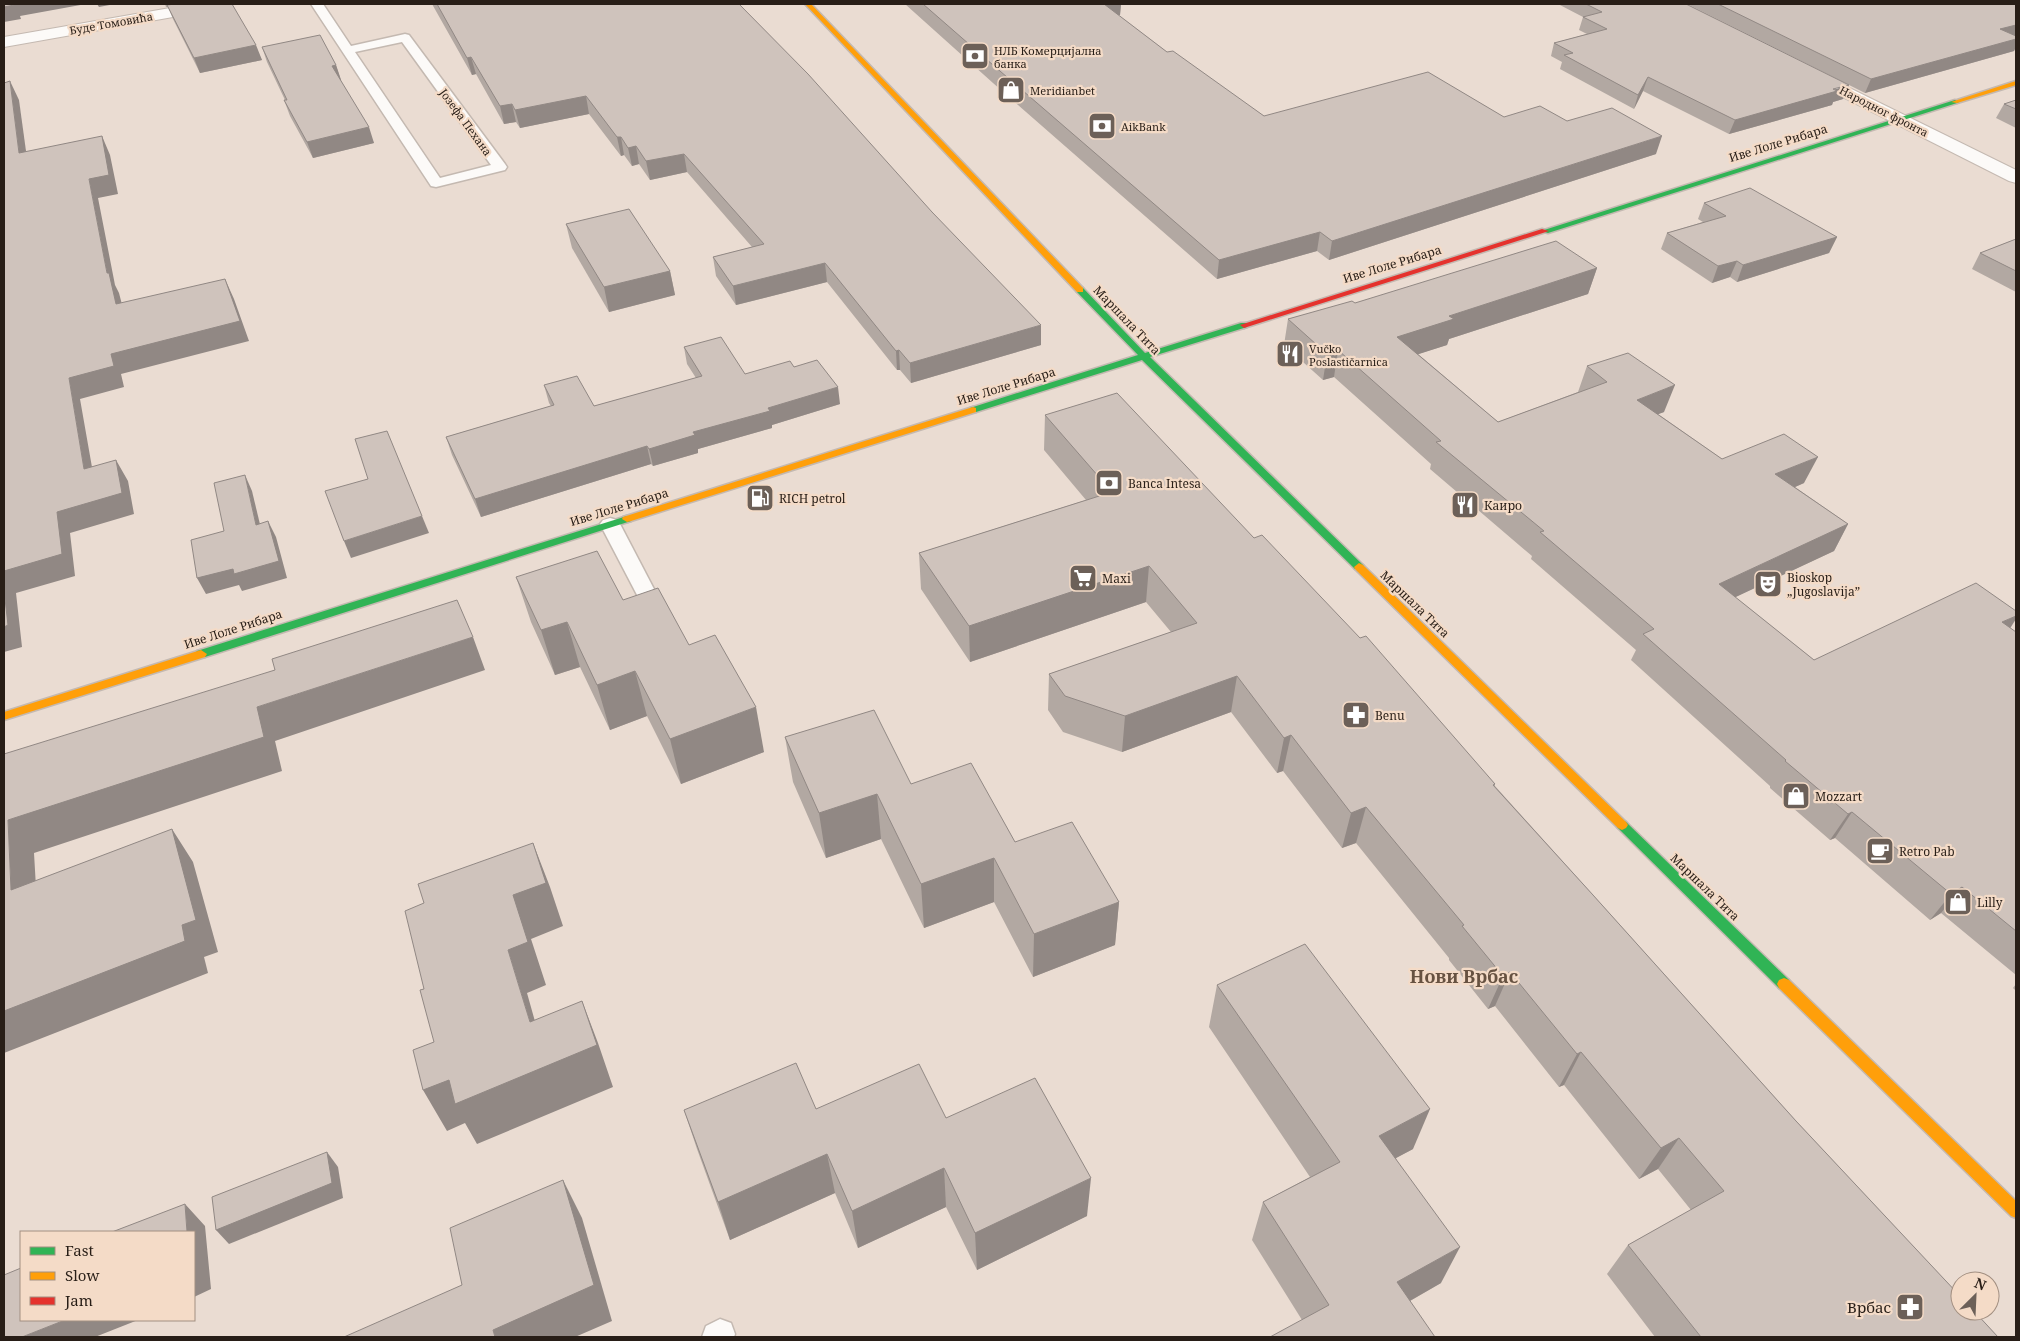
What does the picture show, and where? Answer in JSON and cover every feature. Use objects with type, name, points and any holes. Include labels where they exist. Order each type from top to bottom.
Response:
[{"type":"street","name":"Буде Томовића","points":[[4,42],[218,4]]},
{"type":"street","name":"Маршала Тита","points":[[808,4],[1144,357],[2016,1211]]},
{"type":"street","name":"Народног фронта","points":[[1802,70],[2016,177]]},
{"type":"street","name":"Иве Лоле Рибара","points":[[4,716],[2016,83]]},
{"type":"lane","name":"Јозефа Пехана","points":[[317,4],[436,183],[500,167],[405,38],[348,50]]},
{"type":"lane","points":[[610,524],[657,614]]},
{"type":"building","points":[[4,4],[14,4],[14,5],[4,7]]},
{"type":"building","points":[[232,4],[256,45],[194,58],[167,5]]},
{"type":"building","points":[[437,4],[739,4],[808,74],[932,212],[1041,325],[910,363],[899,350],[896,351],[825,263],[733,286],[713,257],[764,244],[684,154],[646,161],[636,146],[628,148],[621,137],[617,137],[586,96],[515,110],[512,104],[500,106],[471,57],[467,58]]},
{"type":"building","points":[[923,4],[1104,4],[1167,52],[1173,51],[1264,116],[1428,72],[1504,117],[1540,106],[1567,121],[1612,108],[1662,136],[1332,241],[1320,232],[1219,260]]},
{"type":"building","points":[[1586,4],[1686,4],[1849,85],[1833,89],[1837,91],[1735,120],[1648,77],[1638,95],[1564,55],[1573,53],[1554,43],[1607,29],[1583,17],[1602,12]]},
{"type":"building","points":[[1718,4],[2016,4],[2016,25],[2000,29],[2016,36],[2016,39],[1871,79]]},
{"type":"building","points":[[320,35],[336,65],[332,66],[369,127],[307,142],[284,100],[287,100],[262,47]]},
{"type":"building","points":[[10,81],[19,153],[102,136],[109,175],[89,179],[107,273],[109,273],[116,304],[225,279],[240,321],[111,354],[114,366],[69,378],[84,469],[116,460],[122,493],[57,512],[62,554],[4,571],[4,83]]},
{"type":"building","points":[[2016,100],[2016,109],[2004,104]]},
{"type":"building","points":[[1750,188],[1837,237],[1743,265],[1737,261],[1718,266],[1667,233],[1726,216],[1704,203]]},
{"type":"building","points":[[629,209],[670,271],[604,287],[566,224]]},
{"type":"building","points":[[2016,239],[2016,271],[1980,253]]},
{"type":"building","points":[[1556,241],[1597,268],[1449,316],[1454,319],[1397,337],[1498,422],[1607,382],[1587,366],[1628,353],[1675,385],[1637,400],[1722,459],[1784,434],[1818,457],[1775,474],[1848,524],[1719,584],[1814,660],[1976,583],[2016,611],[2016,616],[2002,622],[2016,632],[2016,931],[1962,887],[1951,894],[1852,812],[1848,814],[1785,761],[1643,634],[1654,629],[1540,532],[1544,531],[1436,442],[1441,441],[1338,350],[1327,354],[1288,319],[1352,301],[1355,303]]},
{"type":"building","points":[[721,337],[745,374],[790,361],[794,367],[817,360],[838,387],[768,408],[770,411],[693,432],[695,435],[649,449],[647,446],[475,499],[446,437],[554,405],[544,385],[577,376],[594,406],[702,376],[684,347]]},
{"type":"building","points":[[1117,393],[1254,538],[1262,535],[1360,638],[1366,636],[1495,784],[1493,785],[1796,1121],[1950,1285],[1950,1321],[1983,1321],[1998,1337],[1701,1337],[1628,1245],[1724,1191],[1679,1138],[1661,1148],[1581,1052],[1577,1054],[1510,972],[1503,976],[1462,926],[1464,925],[1366,807],[1351,813],[1291,735],[1284,738],[1237,676],[1125,716],[1065,696],[1049,674],[1197,623],[1149,566],[969,626],[919,553],[1112,492],[1045,415]]},
{"type":"building","points":[[387,431],[422,516],[344,541],[325,491],[368,479],[355,439]]},
{"type":"building","points":[[245,475],[256,525],[268,521],[279,561],[234,574],[233,569],[197,578],[191,540],[224,531],[214,483]]},
{"type":"building","points":[[597,551],[623,600],[658,588],[689,645],[715,635],[756,707],[670,739],[635,671],[597,685],[567,622],[541,630],[516,577]]},
{"type":"building","points":[[4,590],[8,625],[4,627]]},
{"type":"building","points":[[457,600],[473,637],[257,707],[264,737],[8,820],[11,890],[172,829],[196,920],[182,925],[185,941],[4,1011],[4,754],[275,670],[272,659]]},
{"type":"building","points":[[874,710],[911,784],[971,763],[1015,842],[1072,822],[1119,902],[1034,934],[994,858],[921,884],[877,794],[819,813],[785,737]]},
{"type":"building","points":[[533,843],[546,883],[513,895],[528,942],[508,950],[530,1022],[582,1001],[597,1045],[455,1104],[449,1080],[423,1090],[413,1050],[434,1042],[420,990],[424,989],[405,911],[424,903],[418,884]]},
{"type":"building","points":[[1305,944],[1430,1109],[1379,1136],[1460,1247],[1397,1282],[1435,1337],[1270,1337],[1329,1305],[1263,1202],[1340,1162],[1217,985]]},
{"type":"building","points":[[796,1063],[816,1109],[919,1064],[946,1118],[1035,1078],[1091,1178],[975,1233],[944,1168],[852,1211],[827,1154],[718,1202],[684,1110]]},
{"type":"building","points":[[327,1152],[332,1183],[216,1230],[212,1197]]},
{"type":"building","points":[[563,1180],[594,1285],[493,1330],[495,1337],[344,1337],[462,1285],[450,1228]]},
{"type":"building","points":[[185,1204],[187,1231],[115,1231]]},
{"type":"building","points":[[20,1268],[20,1321],[62,1321],[22,1337],[4,1337],[4,1275]]},
{"type":"traffic: fast","points":[[1545,231],[1955,102]]},
{"type":"traffic: fast","points":[[1080,290],[1144,357],[1359,567]]},
{"type":"traffic: fast","points":[[973,410],[1244,325]]},
{"type":"traffic: fast","points":[[201,654],[627,519]]},
{"type":"traffic: fast","points":[[1622,825],[1784,984]]},
{"type":"traffic: slow","points":[[808,4],[1080,290]]},
{"type":"traffic: slow","points":[[1955,102],[2016,83]]},
{"type":"traffic: slow","points":[[627,519],[973,410]]},
{"type":"traffic: slow","points":[[1359,567],[1622,825]]},
{"type":"traffic: slow","points":[[4,716],[201,654]]},
{"type":"traffic: slow","points":[[1784,984],[2016,1211]]},
{"type":"traffic: jam","points":[[1244,325],[1545,231]]},
{"type":"place","name":"НЛБ Комерцијална банка","points":[[975,56]]},
{"type":"place","name":"Meridianbet","points":[[1011,90]]},
{"type":"place","name":"AikBank","points":[[1102,126]]},
{"type":"place","name":"Vučko Poslastičarnica","points":[[1290,354]]},
{"type":"place","name":"Banca Intesa","points":[[1109,483]]},
{"type":"place","name":"RICH petrol","points":[[760,498]]},
{"type":"place","name":"Каиро","points":[[1465,505]]},
{"type":"place","name":"Maxi","points":[[1083,578]]},
{"type":"place","name":"Bioskop „Jugoslavija”","points":[[1768,584]]},
{"type":"place","name":"Benu","points":[[1356,715]]},
{"type":"place","name":"Mozzart","points":[[1796,796]]},
{"type":"place","name":"Retro Pab","points":[[1880,851]]},
{"type":"place","name":"Lilly","points":[[1958,902]]},
{"type":"place","name":"Врбас","points":[[1910,1307]]},
{"type":"district","name":"Нови Врбас","points":[[1464,976]]}]
